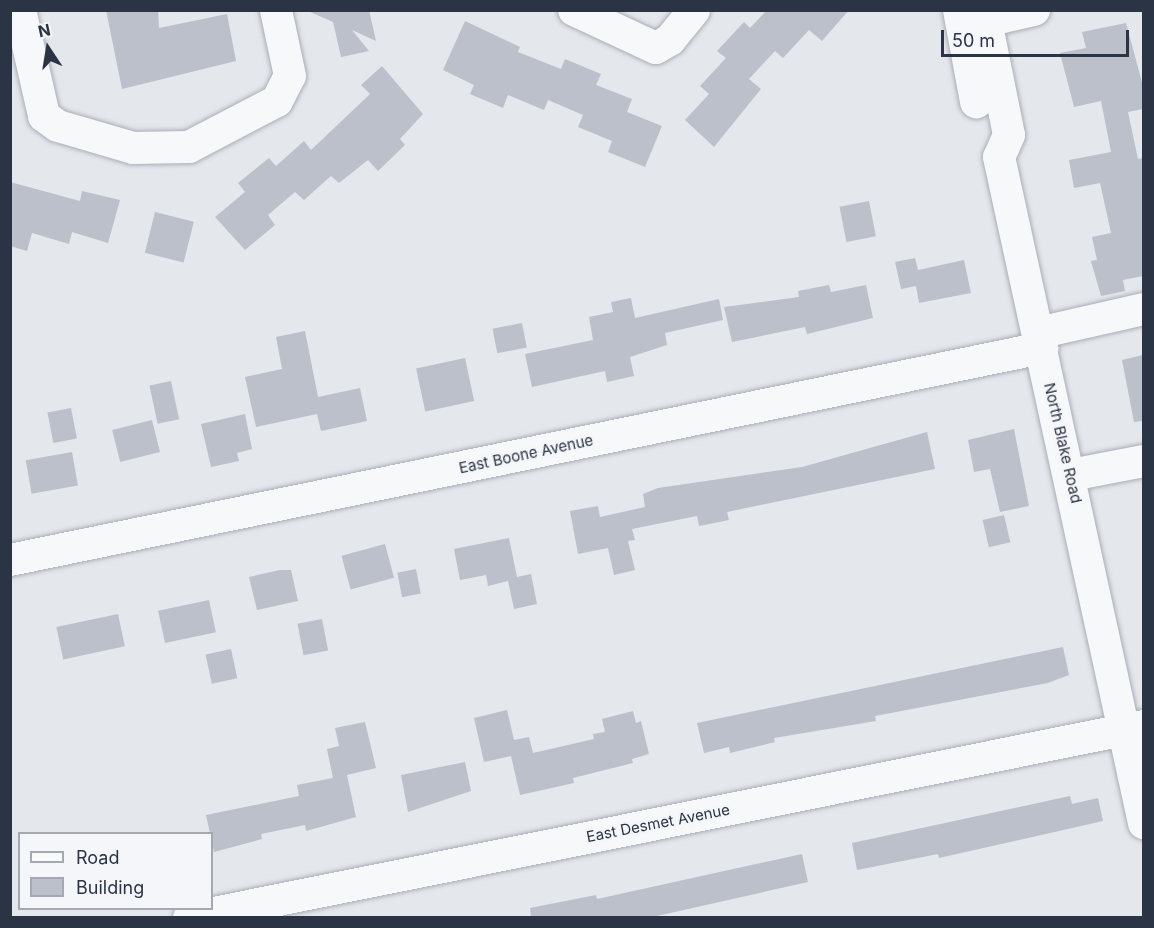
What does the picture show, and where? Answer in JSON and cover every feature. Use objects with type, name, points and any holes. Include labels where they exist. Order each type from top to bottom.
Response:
[{"type":"street","points":[[20,10],[44,116],[58,126],[133,148],[189,147],[277,101],[290,76],[276,10]]},
{"type":"street","points":[[574,10],[656,48],[670,40],[694,10]]},
{"type":"street","points":[[959,10],[975,102]]},
{"type":"street","name":"North Blake Road","points":[[1034,10],[986,21],[1009,135],[999,157],[1071,475],[1135,728],[1143,823]]},
{"type":"street","name":"East Boone Avenue","points":[[10,560],[1040,340],[1143,309]]},
{"type":"street","points":[[1071,475],[1143,460]]},
{"type":"street","name":"East Desmet Avenue","points":[[189,918],[1135,728]]},
{"type":"building","points":[[106,10],[158,10],[159,28],[227,14],[236,61],[122,89]]},
{"type":"building","points":[[306,10],[369,10],[376,41],[352,30],[369,51],[341,57],[333,22]]},
{"type":"building","points":[[767,10],[849,10],[822,41],[809,30],[783,58],[775,51],[749,79],[761,89],[714,147],[685,120],[709,94],[700,86],[726,58],[717,51],[744,22],[750,28]]},
{"type":"building","points":[[465,21],[520,47],[518,52],[561,69],[565,59],[601,74],[596,85],[632,99],[627,112],[662,126],[645,167],[608,152],[612,141],[578,127],[583,115],[548,100],[544,110],[508,95],[503,108],[470,94],[474,85],[443,70]]},
{"type":"building","points":[[1126,23],[1143,86],[1143,109],[1128,112],[1138,159],[1143,158],[1143,276],[1123,280],[1125,291],[1101,296],[1091,261],[1097,260],[1092,237],[1111,233],[1100,183],[1074,188],[1069,160],[1111,152],[1101,101],[1074,107],[1060,53],[1086,48],[1082,32]]},
{"type":"building","points":[[382,66],[423,114],[400,139],[405,145],[378,171],[368,160],[339,183],[331,176],[304,200],[295,192],[268,215],[275,225],[245,250],[215,217],[245,192],[238,183],[269,158],[276,166],[304,141],[311,150],[370,94],[361,85]]},
{"type":"building","points":[[10,182],[80,201],[82,191],[120,200],[108,243],[72,232],[69,244],[32,233],[27,251],[10,246]]},
{"type":"building","points":[[869,201],[876,236],[846,242],[840,207]]},
{"type":"building","points":[[155,212],[194,222],[184,262],[145,253]]},
{"type":"building","points":[[915,258],[918,270],[964,260],[971,293],[919,303],[916,286],[901,289],[895,262]]},
{"type":"building","points":[[829,285],[831,292],[866,285],[873,318],[807,334],[805,327],[732,342],[724,307],[799,297],[798,291]]},
{"type":"building","points":[[631,298],[635,318],[719,299],[723,320],[665,333],[667,345],[630,357],[634,376],[607,382],[605,371],[532,387],[525,354],[593,340],[589,317],[613,312],[611,302]]},
{"type":"building","points":[[522,323],[527,348],[497,353],[493,329]]},
{"type":"building","points":[[305,331],[318,397],[360,388],[367,421],[321,431],[317,414],[256,427],[245,377],[282,369],[276,337]]},
{"type":"building","points":[[1143,355],[1143,421],[1134,422],[1122,360]]},
{"type":"building","points":[[465,358],[474,401],[425,411],[416,368]]},
{"type":"building","points":[[171,381],[179,419],[158,424],[149,386]]},
{"type":"building","points":[[71,408],[77,438],[53,443],[47,413]]},
{"type":"building","points":[[245,414],[252,449],[237,453],[239,461],[211,467],[201,424]]},
{"type":"building","points":[[152,420],[160,452],[120,462],[112,430]]},
{"type":"building","points":[[1014,429],[1029,506],[1000,512],[990,469],[974,472],[968,440]]},
{"type":"building","points":[[927,432],[935,469],[727,512],[729,520],[699,526],[697,516],[632,529],[635,540],[628,541],[635,570],[614,575],[608,548],[578,554],[570,511],[598,506],[600,517],[645,507],[643,494],[658,488],[802,467]]},
{"type":"building","points":[[72,452],[78,485],[32,494],[26,460]]},
{"type":"building","points":[[1004,515],[1010,542],[989,547],[983,520]]},
{"type":"building","points":[[509,538],[517,577],[531,574],[537,604],[514,609],[508,581],[488,586],[486,575],[460,580],[454,549]]},
{"type":"building","points":[[385,544],[394,578],[351,589],[342,556]]},
{"type":"building","points":[[416,569],[421,594],[402,597],[397,573]]},
{"type":"building","points":[[280,570],[291,570],[298,601],[257,610],[249,577]]},
{"type":"building","points":[[209,600],[216,632],[165,643],[158,611]]},
{"type":"building","points":[[118,614],[125,646],[63,659],[56,627]]},
{"type":"building","points":[[322,619],[328,650],[304,655],[297,624]]},
{"type":"building","points":[[1063,647],[1069,675],[1048,683],[875,716],[876,721],[774,738],[775,742],[730,753],[729,747],[704,753],[697,723]]},
{"type":"building","points":[[231,649],[237,678],[212,684],[206,654]]},
{"type":"building","points":[[507,710],[514,740],[529,737],[533,753],[594,739],[593,734],[605,732],[602,719],[633,711],[636,723],[641,721],[649,754],[632,759],[633,763],[573,778],[574,783],[520,795],[511,756],[484,762],[474,718]]},
{"type":"building","points":[[365,722],[376,768],[347,775],[356,817],[306,831],[305,825],[261,834],[262,839],[214,852],[213,832],[210,832],[206,815],[299,796],[297,785],[333,778],[327,749],[339,746],[335,728]]},
{"type":"building","points":[[465,762],[471,791],[408,812],[401,775]]},
{"type":"building","points":[[1070,796],[1072,804],[1098,798],[1103,821],[939,858],[938,854],[857,870],[852,843]]},
{"type":"building","points":[[802,854],[808,882],[648,918],[531,918],[530,908],[596,895],[597,899]]}]
